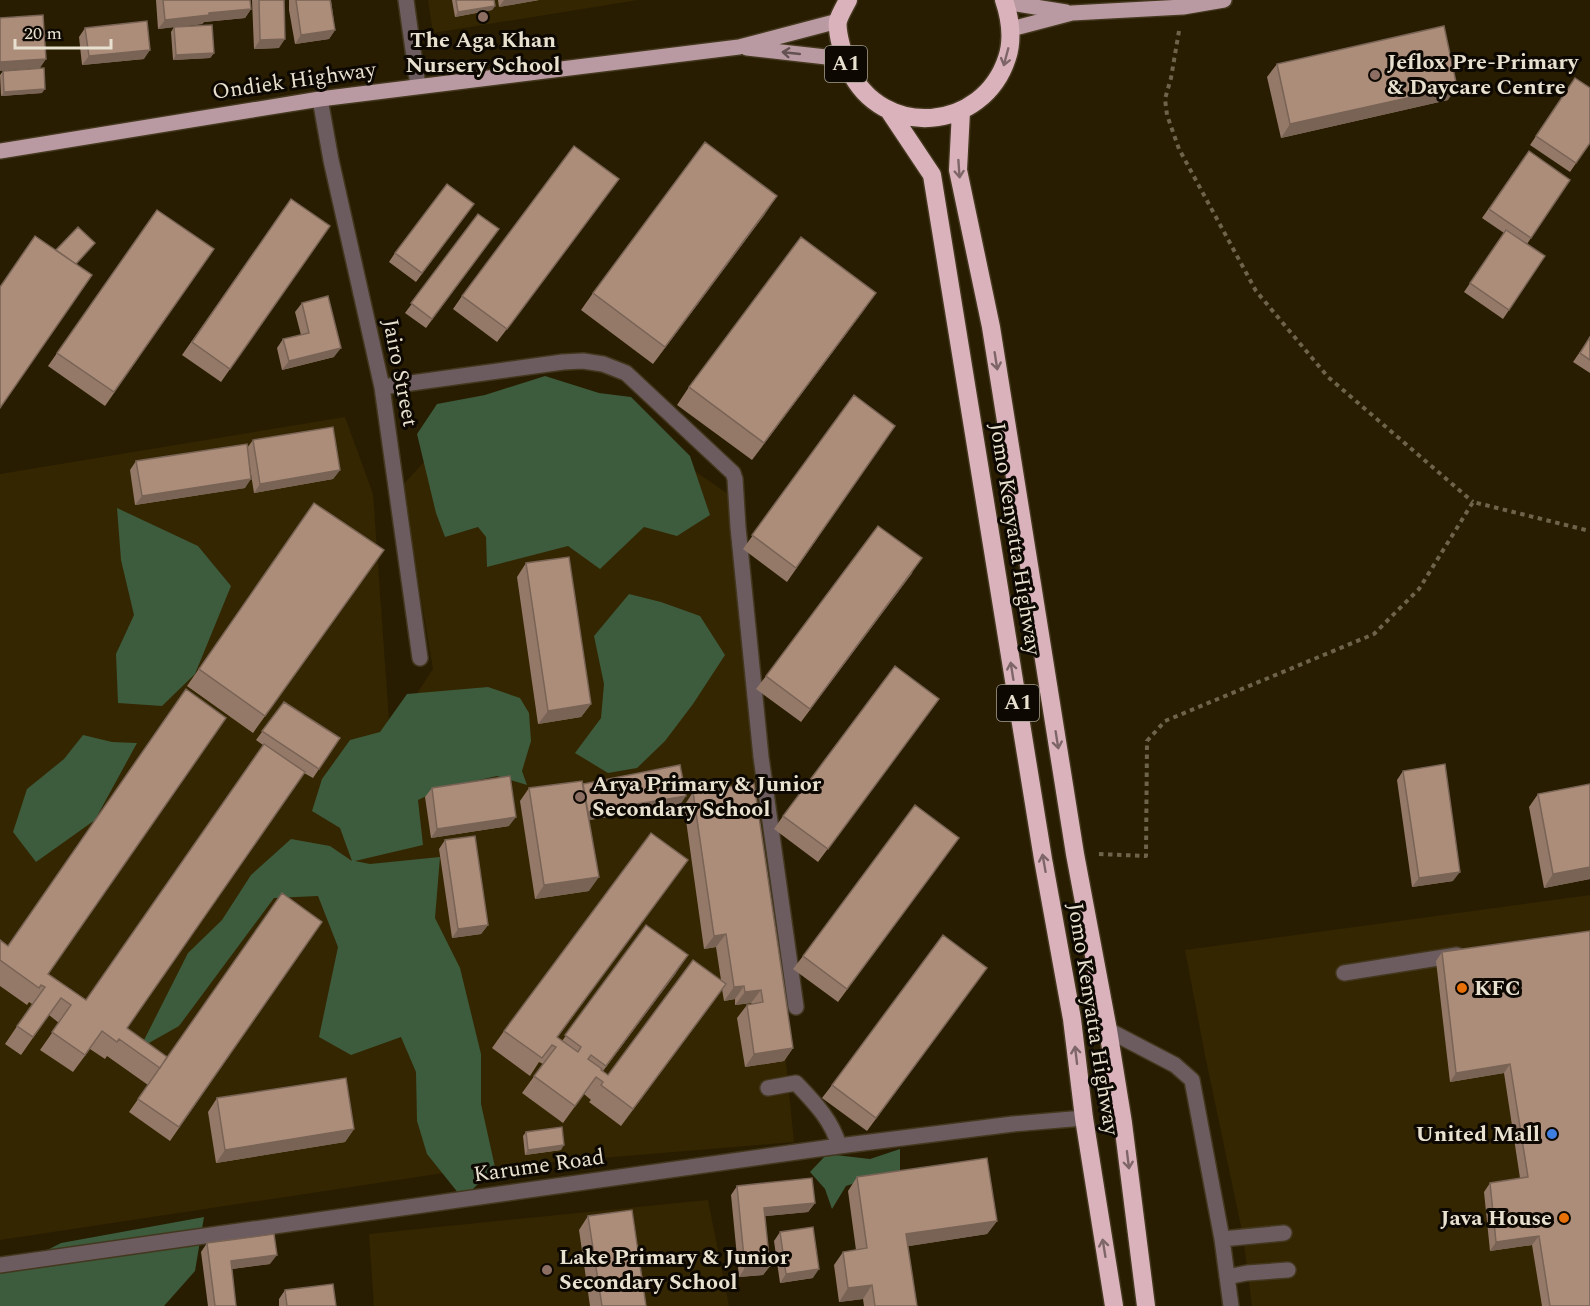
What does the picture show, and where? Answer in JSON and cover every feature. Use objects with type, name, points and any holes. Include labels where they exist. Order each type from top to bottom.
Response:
[{"type":"highway","name":"A1","points":[[838,21],[848,0]]},
{"type":"highway","name":"Jomo Kenyatta Highway","points":[[838,21],[844,58],[854,80],[870,99],[890,112],[914,118],[938,118],[961,111],[982,98],[998,79],[1008,57],[1011,28],[1005,1]]},
{"type":"highway","name":"Jomo Kenyatta Highway","points":[[961,111],[958,170],[991,327],[1075,854],[1108,1030],[1123,1123],[1146,1306]]},
{"type":"highway","name":"Jomo Kenyatta Highway","points":[[890,112],[932,175],[1039,836],[1072,1019],[1084,1118],[1114,1306]]},
{"type":"main road","points":[[1011,28],[1072,13],[1183,7],[1224,0]]},
{"type":"main road","points":[[1005,1],[1072,13]]},
{"type":"main road","name":"Ondiek Highway","points":[[0,150],[320,99],[739,47],[838,21]]},
{"type":"main road","name":"Ondiek Highway","points":[[739,47],[844,58]]},
{"type":"street","points":[[406,0],[418,86]]},
{"type":"street","name":"Jairo Street","points":[[320,99],[331,159],[382,387],[420,658]]},
{"type":"street","points":[[382,387],[562,362],[583,361],[603,364],[626,373],[733,473],[761,757],[796,1006]]},
{"type":"street","points":[[1344,973],[1473,952]]},
{"type":"street","points":[[1108,1030],[1175,1065],[1192,1080],[1222,1239],[1232,1306]]},
{"type":"street","points":[[768,1088],[796,1083],[822,1111],[839,1146]]},
{"type":"street","name":"Karume Road","points":[[0,1265],[839,1146],[1013,1124],[1084,1118]]},
{"type":"street","points":[[1222,1239],[1284,1233]]},
{"type":"street","points":[[1227,1277],[1288,1270]]},
{"type":"path","points":[[1183,7],[1171,78],[1165,99],[1167,116],[1179,149],[1256,291],[1328,377],[1473,502],[1590,531]]},
{"type":"path","points":[[1075,854],[1146,856],[1147,741],[1156,729],[1164,721],[1374,634],[1419,589],[1473,502]]},
{"type":"shaded area","name":"The Aga Khan Nursery School","points":[[428,0],[638,0],[433,33]]},
{"type":"shaded area","points":[[474,407],[657,445],[728,494],[794,1142],[470,1169],[0,1240],[0,474],[345,417],[373,494],[390,734],[433,669],[402,486]]},
{"type":"shaded area","points":[[1590,895],[1590,1306],[1252,1306],[1243,1236],[1185,950]]},
{"type":"shaded area","name":"Lake Primary & Junior Secondary School","points":[[708,1200],[729,1306],[374,1306],[369,1234]]},
{"type":"green space","points":[[545,376],[599,393],[631,397],[690,456],[710,515],[677,536],[644,527],[600,569],[568,546],[487,567],[486,537],[478,527],[445,537],[436,513],[417,434],[437,404],[485,395]]},
{"type":"green space","points":[[117,508],[198,546],[231,586],[195,674],[162,706],[118,703],[116,654],[134,615],[121,560]]},
{"type":"green space","points":[[629,594],[661,602],[700,616],[725,655],[665,741],[637,768],[608,773],[575,753],[601,718],[604,684],[594,636]]},
{"type":"green space","points":[[488,687],[520,698],[529,713],[531,741],[522,771],[527,785],[497,776],[444,788],[418,800],[423,845],[355,861],[370,864],[440,857],[435,918],[460,968],[481,1054],[481,1104],[495,1167],[463,1199],[427,1154],[417,1121],[416,1072],[401,1037],[351,1055],[319,1037],[338,947],[318,896],[274,898],[179,1026],[140,1048],[188,953],[222,920],[251,875],[291,839],[330,846],[352,861],[340,828],[312,811],[322,779],[350,740],[380,732],[407,694]]},
{"type":"green space","points":[[83,735],[112,742],[137,743],[95,820],[36,862],[13,832],[27,789],[64,759]]},
{"type":"green space","points":[[900,1149],[900,1173],[846,1186],[832,1209],[825,1189],[810,1172],[827,1154],[870,1159]]},
{"type":"green space","points":[[204,1217],[195,1271],[164,1306],[0,1306],[0,1274],[61,1243]]},
{"type":"building","points":[[163,0],[250,0],[251,9],[165,20]]},
{"type":"building","points":[[259,0],[284,0],[285,39],[260,40]]},
{"type":"building","points":[[296,0],[330,0],[335,30],[301,35]]},
{"type":"building","points":[[456,0],[494,0],[495,6],[458,12]]},
{"type":"building","points":[[43,15],[46,59],[0,62],[0,18]]},
{"type":"building","points":[[147,21],[150,50],[89,56],[85,28]]},
{"type":"building","points":[[212,25],[214,53],[176,55],[174,27]]},
{"type":"building","points":[[1444,26],[1457,87],[1290,124],[1277,64]]},
{"type":"building","points":[[44,68],[45,89],[4,92],[3,71]]},
{"type":"building","points":[[1575,78],[1590,88],[1590,143],[1576,163],[1536,136]]},
{"type":"building","points":[[705,142],[777,196],[665,347],[593,293]]},
{"type":"building","points":[[574,146],[619,179],[507,329],[462,296]]},
{"type":"building","points":[[1529,151],[1570,180],[1531,238],[1489,209]]},
{"type":"building","points":[[447,184],[474,204],[422,273],[395,253]]},
{"type":"building","points":[[291,199],[330,226],[230,369],[192,342]]},
{"type":"building","points":[[157,210],[214,249],[114,392],[57,353]]},
{"type":"building","points":[[478,214],[499,229],[432,319],[411,303]]},
{"type":"building","points":[[78,227],[95,243],[76,264],[56,250]]},
{"type":"building","points":[[1506,230],[1545,256],[1509,310],[1470,283]]},
{"type":"building","points":[[35,236],[92,275],[0,408],[0,287]]},
{"type":"building","points":[[801,237],[876,293],[764,443],[689,387]]},
{"type":"building","points":[[328,296],[341,348],[289,361],[283,339],[309,333],[302,303]]},
{"type":"building","points":[[1590,337],[1590,360],[1580,353]]},
{"type":"building","points":[[854,395],[895,426],[796,568],[752,535]]},
{"type":"building","points":[[333,427],[340,470],[260,484],[253,440]]},
{"type":"building","points":[[247,444],[251,479],[142,496],[136,461]]},
{"type":"building","points":[[314,503],[384,550],[265,716],[199,669]]},
{"type":"building","points":[[878,526],[922,558],[810,709],[766,676]]},
{"type":"building","points":[[569,557],[591,704],[548,711],[526,563]]},
{"type":"building","points":[[895,666],[939,699],[828,849],[783,816]]},
{"type":"building","points":[[186,689],[226,718],[48,974],[86,1000],[264,744],[305,772],[127,1028],[167,1057],[160,1068],[119,1039],[117,1042],[102,1031],[85,1055],[52,1032],[71,1005],[61,998],[33,1037],[17,1026],[45,987],[41,985],[39,988],[0,960],[0,940],[8,946]]},
{"type":"building","points":[[284,702],[340,738],[319,769],[262,731]]},
{"type":"building","points":[[1445,764],[1460,872],[1419,878],[1403,771]]},
{"type":"building","points":[[680,765],[686,796],[588,812],[583,784]]},
{"type":"building","points":[[510,776],[516,817],[437,829],[432,788]]},
{"type":"building","points":[[582,781],[599,877],[544,885],[529,788]]},
{"type":"building","points":[[754,783],[793,1048],[754,1054],[747,1005],[763,1002],[761,990],[745,992],[744,986],[734,987],[726,934],[714,936],[693,792]]},
{"type":"building","points":[[1590,784],[1590,867],[1553,874],[1538,794]]},
{"type":"building","points":[[915,805],[959,838],[847,989],[803,956]]},
{"type":"building","points":[[651,833],[688,860],[557,1037],[578,1052],[581,1047],[565,1035],[646,925],[688,955],[606,1066],[591,1055],[588,1059],[601,1070],[608,1075],[693,960],[726,984],[633,1109],[601,1085],[603,1082],[596,1077],[575,1106],[534,1076],[556,1047],[552,1045],[542,1058],[504,1031]]},
{"type":"building","points":[[475,836],[488,925],[458,929],[445,840]]},
{"type":"building","points":[[282,893],[322,922],[179,1127],[138,1099]]},
{"type":"building","name":"United Mall","points":[[1590,931],[1590,1306],[1550,1306],[1539,1236],[1496,1242],[1490,1183],[1528,1177],[1510,1064],[1456,1073],[1442,952]]},
{"type":"building","points":[[943,935],[987,968],[876,1118],[832,1085]]},
{"type":"building","points":[[346,1078],[354,1129],[225,1150],[217,1098]]},
{"type":"building","points":[[562,1127],[564,1145],[528,1150],[526,1132]]},
{"type":"building","points":[[987,1158],[997,1221],[906,1234],[917,1306],[875,1306],[872,1285],[848,1288],[843,1252],[867,1248],[857,1177]]},
{"type":"building","points":[[812,1178],[815,1203],[764,1208],[770,1266],[745,1268],[737,1186]]},
{"type":"building","points":[[632,1210],[646,1306],[602,1306],[588,1216]]},
{"type":"building","points":[[813,1227],[819,1269],[786,1274],[780,1232]]},
{"type":"building","points":[[274,1234],[277,1255],[231,1261],[236,1306],[215,1306],[207,1243]]},
{"type":"building","points":[[333,1284],[336,1306],[287,1306],[285,1290]]},
{"type":"place","name":"The Aga Khan Nursery School","points":[[483,17]]},
{"type":"place","name":"Jeflox Pre-Primary & Daycare Centre","points":[[1375,75]]},
{"type":"place","name":"Arya Primary & Junior Secondary School","points":[[580,797]]},
{"type":"place","name":"KFC","points":[[1462,988]]},
{"type":"place","name":"United Mall","points":[[1552,1134]]},
{"type":"place","name":"Java House","points":[[1564,1218]]},
{"type":"place","name":"Lake Primary & Junior Secondary School","points":[[547,1270]]}]
